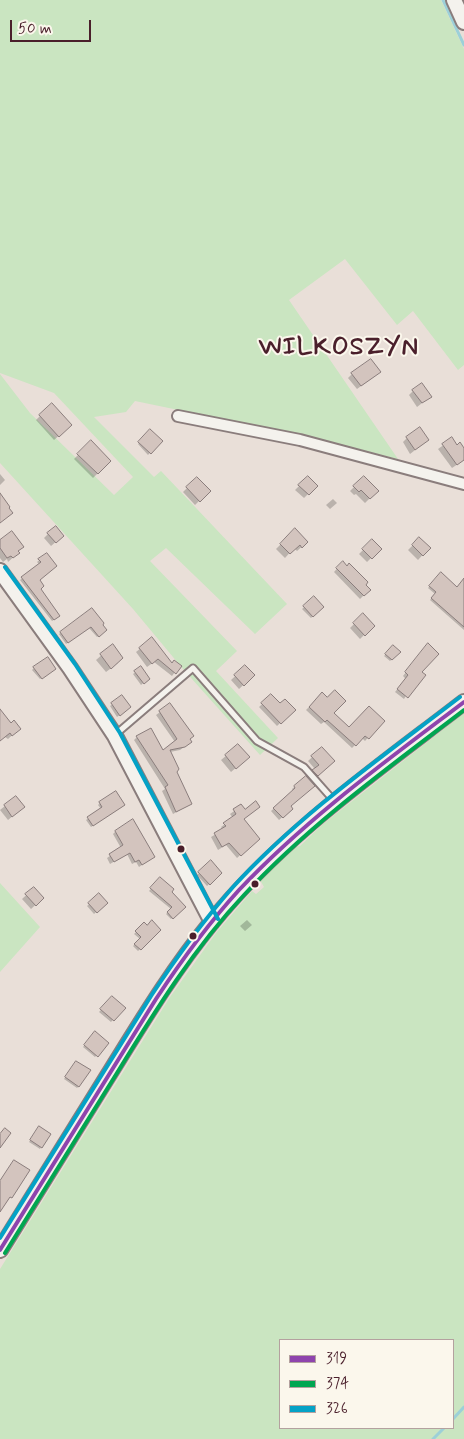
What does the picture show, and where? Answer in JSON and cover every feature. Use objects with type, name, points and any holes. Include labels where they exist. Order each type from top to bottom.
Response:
[{"type":"street","points":[[454,0],[464,22]]},
{"type":"street","points":[[178,416],[300,440],[464,484]]},
{"type":"street","points":[[0,570],[70,668],[115,736],[212,922]]},
{"type":"street","points":[[0,1250],[151,1007],[179,964],[212,922],[262,868],[299,832],[464,702]]},
{"type":"lane","points":[[115,736],[193,668],[257,741],[304,767],[335,802]]},
{"type":"green space","points":[[0,0],[441,0],[464,49],[464,365],[458,370],[413,311],[397,325],[345,259],[289,300],[398,459],[309,437],[135,401],[126,412],[94,417],[154,477],[161,471],[287,604],[255,634],[166,548],[150,561],[237,651],[216,671],[278,738],[260,755],[183,669],[133,609],[0,463],[0,374],[30,413],[114,495],[133,477],[54,393],[0,373]]},
{"type":"green space","points":[[464,713],[464,1439],[0,1439],[0,1269],[170,997],[216,933],[252,891],[256,894],[264,887],[260,880],[289,848],[300,846],[323,824]]},
{"type":"green space","points":[[0,883],[40,927],[0,972]]},
{"type":"building","points":[[371,359],[381,372],[361,386],[351,373]]},
{"type":"building","points":[[422,383],[432,397],[422,403],[412,390]]},
{"type":"building","points":[[52,403],[72,425],[59,437],[39,415]]},
{"type":"building","points":[[420,427],[429,440],[415,450],[406,437]]},
{"type":"building","points":[[150,429],[163,441],[151,454],[138,442]]},
{"type":"building","points":[[452,437],[457,445],[460,442],[464,448],[464,460],[457,465],[442,444]]},
{"type":"building","points":[[91,440],[111,461],[98,474],[77,454]]},
{"type":"building","points":[[308,476],[318,486],[309,495],[298,485]]},
{"type":"building","points":[[364,476],[379,491],[370,499],[361,490],[359,492],[353,486]]},
{"type":"building","points":[[197,477],[211,491],[200,502],[186,487]]},
{"type":"building","points":[[0,493],[13,513],[0,523]]},
{"type":"building","points":[[56,526],[64,536],[56,543],[47,533]]},
{"type":"building","points":[[295,528],[308,542],[302,548],[300,545],[290,554],[280,544]]},
{"type":"building","points":[[12,531],[24,547],[13,558],[11,556],[7,558],[0,548],[0,540]]},
{"type":"building","points":[[419,537],[431,548],[423,556],[412,545]]},
{"type":"building","points":[[372,539],[382,549],[372,559],[362,549]]},
{"type":"building","points":[[47,553],[57,566],[40,580],[44,586],[41,589],[60,616],[54,620],[21,577],[41,562],[38,559]]},
{"type":"building","points":[[343,561],[347,566],[349,563],[368,582],[366,585],[371,590],[364,596],[336,568]]},
{"type":"building","points":[[441,572],[457,587],[464,578],[464,627],[431,598],[436,592],[429,586]]},
{"type":"building","points":[[314,596],[324,607],[313,617],[303,606]]},
{"type":"building","points":[[92,608],[107,630],[99,637],[91,627],[68,643],[60,632]]},
{"type":"building","points":[[363,613],[375,626],[365,636],[353,623]]},
{"type":"building","points":[[152,637],[172,663],[174,660],[182,666],[176,674],[158,659],[152,664],[139,648]]},
{"type":"building","points":[[428,643],[439,654],[422,672],[426,675],[408,698],[397,689],[408,675],[405,672]]},
{"type":"building","points":[[113,644],[123,658],[111,669],[100,654]]},
{"type":"building","points":[[393,645],[401,652],[392,660],[385,654]]},
{"type":"building","points":[[48,657],[56,669],[42,679],[33,667]]},
{"type":"building","points":[[245,665],[255,675],[244,686],[234,675]]},
{"type":"building","points":[[141,666],[150,679],[144,684],[134,671]]},
{"type":"building","points":[[335,690],[346,701],[334,713],[349,727],[369,706],[385,721],[369,739],[365,736],[356,746],[309,707],[322,692],[327,697]]},
{"type":"building","points":[[271,694],[280,703],[285,699],[296,710],[281,724],[261,703]]},
{"type":"building","points":[[122,695],[131,707],[120,716],[111,703]]},
{"type":"building","points":[[170,703],[194,736],[190,739],[192,742],[185,747],[170,750],[179,769],[177,772],[192,804],[176,812],[165,787],[168,785],[136,736],[151,728],[163,750],[177,739],[159,711]]},
{"type":"building","points":[[0,709],[11,723],[14,720],[21,729],[12,736],[10,733],[0,741]]},
{"type":"building","points":[[238,744],[250,757],[236,769],[225,755]]},
{"type":"building","points":[[322,747],[335,761],[318,776],[312,770],[319,765],[311,756]]},
{"type":"building","points":[[306,776],[315,786],[291,806],[293,809],[283,818],[273,808]]},
{"type":"building","points":[[116,791],[125,805],[93,826],[87,817],[102,807],[99,802]]},
{"type":"building","points":[[16,796],[25,807],[12,817],[4,805]]},
{"type":"building","points":[[256,801],[260,807],[244,819],[260,839],[241,856],[229,843],[222,847],[214,833],[226,826],[223,823],[236,814],[233,809],[241,804],[245,809]]},
{"type":"building","points":[[133,819],[155,857],[142,865],[139,860],[135,862],[130,853],[114,862],[109,854],[123,845],[115,831]]},
{"type":"building","points":[[211,860],[222,873],[210,885],[198,872]]},
{"type":"building","points":[[160,877],[174,889],[172,892],[186,907],[173,919],[167,912],[172,907],[150,888]]},
{"type":"building","points":[[34,887],[44,898],[36,906],[25,894]]},
{"type":"building","points":[[99,893],[108,903],[97,913],[88,903]]},
{"type":"building","points":[[152,920],[161,930],[141,950],[134,944],[141,937],[135,931],[144,922],[147,925]]},
{"type":"building","points":[[112,996],[126,1008],[114,1021],[100,1009]]},
{"type":"building","points":[[95,1031],[109,1043],[98,1057],[84,1045]]},
{"type":"building","points":[[76,1061],[91,1070],[79,1087],[65,1077]]},
{"type":"building","points":[[39,1126],[51,1134],[42,1148],[30,1140]]},
{"type":"building","points":[[5,1128],[11,1133],[0,1148],[0,1134]]},
{"type":"building","points":[[14,1160],[30,1170],[12,1198],[10,1197],[0,1212],[0,1181]]},
{"type":"waterway","points":[[443,0],[464,45]]},
{"type":"waterway","points":[[454,1418],[464,1407]]},
{"type":"waterway","points":[[433,1439],[443,1429]]},
{"type":"transit line","name":"326","points":[[5,567],[75,664],[120,733],[218,919]]},
{"type":"transit line","name":"326","points":[[0,1238],[151,996],[190,940],[233,887],[286,835],[342,787],[460,697]]},
{"type":"transit line","name":"319","points":[[0,1250],[156,999],[216,916],[239,890],[291,839],[376,769],[464,702]]},
{"type":"transit line","name":"374","points":[[5,1253],[161,1003],[208,936],[244,895],[296,844],[378,775],[464,710]]},
{"type":"district","name":"WILKOSZYN","points":[[339,349]]}]
